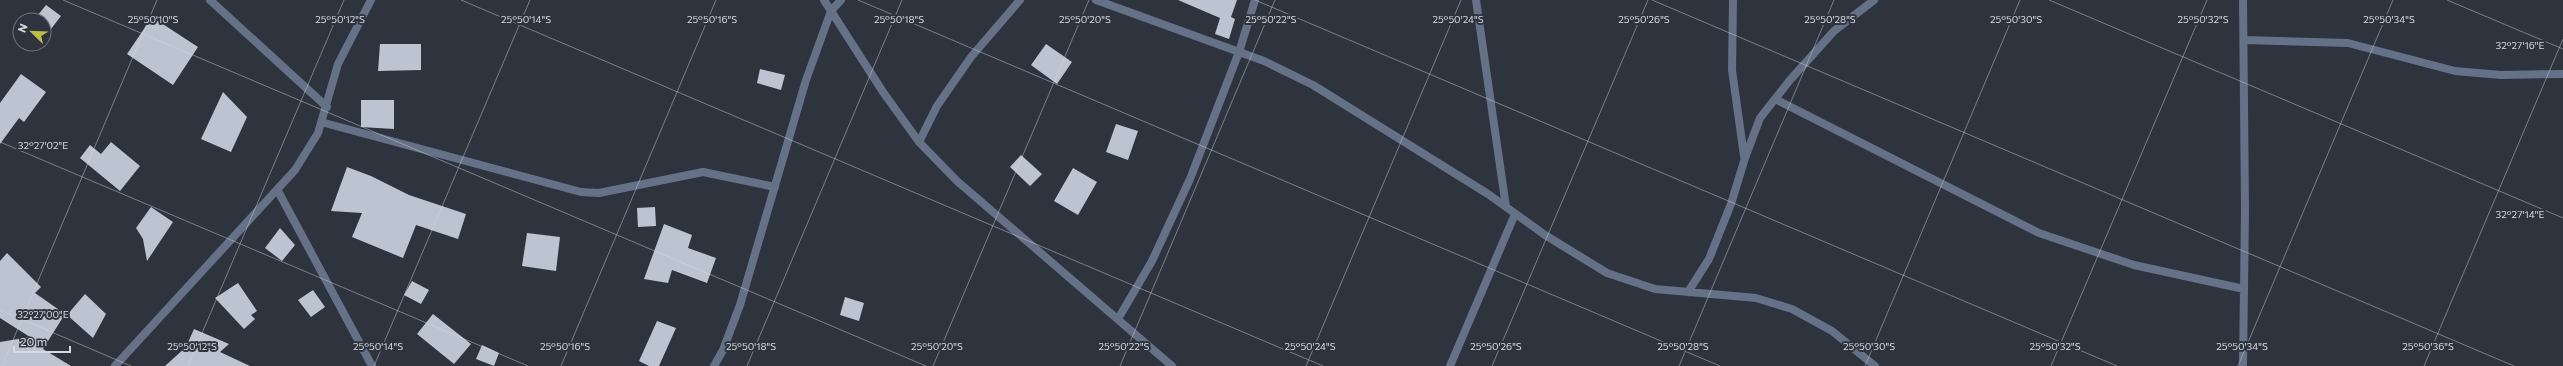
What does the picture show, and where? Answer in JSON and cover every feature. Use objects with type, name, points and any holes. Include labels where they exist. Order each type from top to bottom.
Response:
[{"type":"street","points":[[210,0],[327,107]]},
{"type":"street","points":[[115,366],[278,192],[306,153],[322,122],[338,64],[370,0]]},
{"type":"street","points":[[824,0],[883,92],[919,142],[957,181],[1172,366]]},
{"type":"street","points":[[714,366],[723,350],[740,305],[806,80],[831,11],[841,0]]},
{"type":"street","points":[[919,142],[938,106],[970,57],[1020,0]]},
{"type":"street","points":[[1096,0],[1239,52],[1314,85],[1506,207],[1545,235],[1607,273],[1655,289],[1756,298],[1792,309],[1832,331],[1875,366]]},
{"type":"street","points":[[1118,318],[1152,262],[1190,179],[1239,52],[1255,0]]},
{"type":"street","points":[[1476,0],[1506,207]]},
{"type":"street","points":[[1733,0],[1732,70],[1745,158]]},
{"type":"street","points":[[1688,292],[1709,259],[1731,204],[1745,158],[1760,118],[1834,31],[1874,0]]},
{"type":"street","points":[[2243,0],[2243,366]]},
{"type":"street","points":[[2244,40],[2348,43],[2455,72],[2501,75],[2563,74]]},
{"type":"street","points":[[1775,99],[2039,233],[2134,265],[2244,289]]},
{"type":"street","points":[[322,122],[581,192],[599,194],[703,172],[774,187]]},
{"type":"street","points":[[278,192],[372,366]]},
{"type":"street","points":[[1450,366],[1516,214]]},
{"type":"building","points":[[1178,0],[1237,0],[1231,17],[1235,19],[1229,39],[1215,34],[1220,18]]},
{"type":"building","points":[[46,5],[61,16],[52,28],[52,12],[40,12]]},
{"type":"building","points":[[152,17],[198,47],[173,85],[127,54]]},
{"type":"building","points":[[380,44],[421,44],[421,70],[378,71]]},
{"type":"building","points":[[1046,44],[1072,62],[1057,84],[1031,65]]},
{"type":"building","points":[[760,69],[785,75],[781,90],[757,83]]},
{"type":"building","points":[[21,74],[46,92],[24,122],[19,118],[0,144],[0,103]]},
{"type":"building","points":[[223,92],[247,117],[231,152],[201,139]]},
{"type":"building","points":[[361,100],[394,100],[394,129],[361,127]]},
{"type":"building","points":[[1116,124],[1138,131],[1128,160],[1106,152]]},
{"type":"building","points":[[111,142],[140,166],[120,191],[80,158],[90,145],[101,154]]},
{"type":"building","points":[[1021,155],[1042,174],[1030,186],[1010,167]]},
{"type":"building","points":[[347,167],[371,176],[409,195],[466,214],[458,239],[416,225],[403,258],[352,237],[362,213],[331,211]]},
{"type":"building","points":[[1073,168],[1097,182],[1078,215],[1054,201]]},
{"type":"building","points":[[151,207],[173,222],[147,261],[143,239],[136,228]]},
{"type":"building","points":[[655,207],[656,226],[638,227],[637,208]]},
{"type":"building","points":[[664,224],[692,235],[688,248],[716,258],[707,283],[672,270],[668,283],[644,279]]},
{"type":"building","points":[[280,228],[295,245],[282,261],[265,248]]},
{"type":"building","points":[[527,233],[560,237],[556,271],[522,266]]},
{"type":"building","points":[[7,253],[41,287],[35,293],[65,314],[43,349],[71,366],[0,366],[0,342],[30,337],[0,318],[0,261]]},
{"type":"building","points":[[412,281],[429,290],[421,304],[404,295]]},
{"type":"building","points":[[238,283],[257,311],[251,315],[255,319],[244,329],[215,298]]},
{"type":"building","points":[[313,290],[325,307],[311,317],[298,300]]},
{"type":"building","points":[[85,294],[106,314],[93,338],[67,315]]},
{"type":"building","points":[[845,297],[864,303],[859,321],[840,315]]},
{"type":"building","points":[[433,314],[471,344],[454,364],[417,334]]},
{"type":"building","points":[[657,321],[676,328],[659,366],[649,366],[639,361]]},
{"type":"building","points":[[194,329],[229,344],[220,352],[250,366],[165,366],[186,347]]},
{"type":"building","points":[[482,345],[499,353],[494,366],[476,359]]}]
